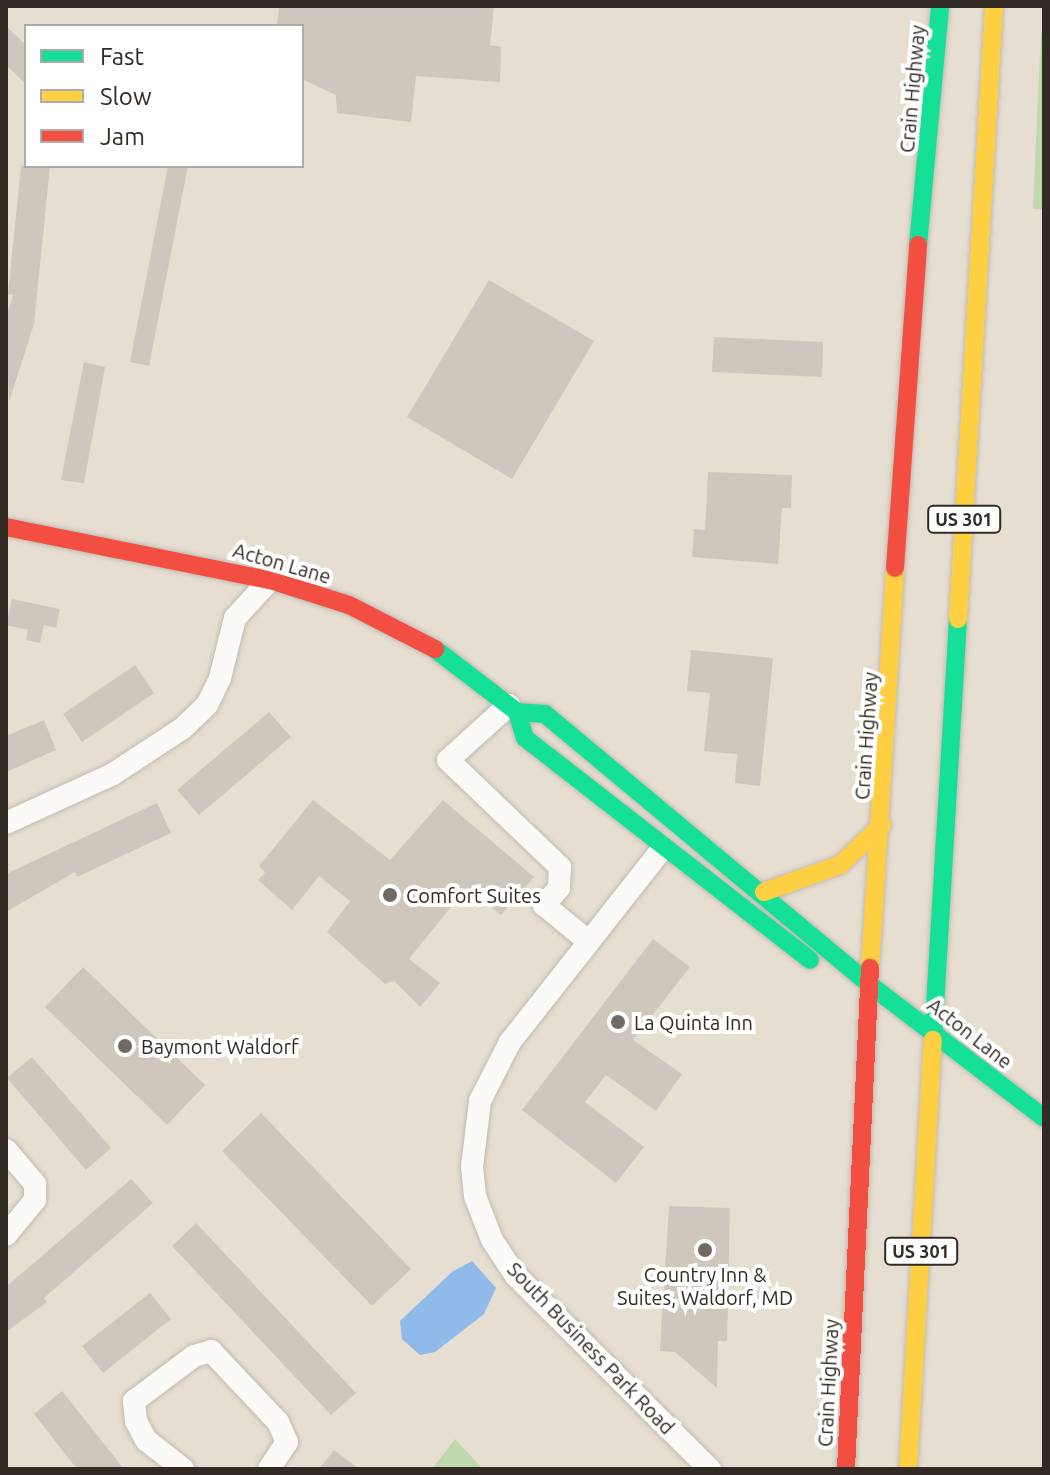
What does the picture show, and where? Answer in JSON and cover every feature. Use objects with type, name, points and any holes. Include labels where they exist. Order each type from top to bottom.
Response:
[{"type":"main road","name":"Crain Highway","points":[[846,1469],[869,984],[882,825],[910,336],[940,6]]},
{"type":"main road","points":[[983,6],[972,116],[983,197]]},
{"type":"main road","name":"US 301","points":[[908,1469],[994,6]]},
{"type":"main road","name":"Acton Lane","points":[[6,527],[270,580],[349,605],[428,643],[513,708],[545,714],[764,892],[869,984],[1044,1118]]},
{"type":"main road","name":"Acton Lane","points":[[513,708],[525,738],[662,849],[837,983],[869,984]]},
{"type":"main road","points":[[764,892],[840,865],[882,825]]},
{"type":"main road","points":[[823,1469],[843,1421],[852,1359]]},
{"type":"street","points":[[6,823],[113,774],[183,728],[207,705],[220,678],[235,618],[270,580]]},
{"type":"street","points":[[513,708],[448,760],[560,867],[559,888],[544,905],[589,942]]},
{"type":"street","name":"South Business Park Road","points":[[662,849],[536,1004],[486,1084],[472,1140],[475,1196],[492,1240],[516,1276],[710,1469]]},
{"type":"street","points":[[6,1150],[35,1184],[35,1200],[6,1235]]},
{"type":"street","points":[[183,1469],[146,1440],[136,1421],[134,1401],[194,1356],[211,1351],[278,1422],[287,1442],[269,1469]]},
{"type":"green space","points":[[1041,32],[1044,33],[1044,209],[1033,209]]},
{"type":"green space","points":[[455,1439],[483,1469],[432,1469]]},
{"type":"water","points":[[472,1261],[496,1288],[484,1314],[435,1352],[420,1355],[402,1339],[400,1321],[452,1272]]},
{"type":"building","points":[[279,6],[494,6],[490,45],[501,47],[500,82],[416,76],[411,122],[337,113],[336,95],[304,80],[304,24],[277,24]]},
{"type":"building","points":[[6,26],[24,43],[24,82],[6,65]]},
{"type":"building","points":[[21,166],[50,168],[34,324],[9,402],[6,318],[13,295],[8,294]]},
{"type":"building","points":[[168,168],[188,168],[149,366],[130,362]]},
{"type":"building","points":[[489,280],[594,341],[512,479],[407,417]]},
{"type":"building","points":[[714,337],[823,342],[822,377],[712,372]]},
{"type":"building","points":[[84,362],[105,367],[84,483],[61,480]]},
{"type":"building","points":[[708,472],[792,475],[791,508],[782,508],[778,564],[692,557],[694,529],[705,530]]},
{"type":"building","points":[[12,599],[60,609],[56,628],[44,625],[40,643],[26,640],[28,630],[6,625]]},
{"type":"building","points":[[691,650],[773,658],[760,786],[735,783],[737,754],[704,751],[710,693],[687,691]]},
{"type":"building","points":[[135,665],[154,693],[82,742],[63,714]]},
{"type":"building","points":[[269,712],[291,737],[199,815],[177,790]]},
{"type":"building","points":[[44,720],[56,750],[6,772],[6,736]]},
{"type":"building","name":"Comfort Suites","points":[[313,800],[390,860],[443,800],[534,877],[501,915],[467,887],[409,959],[440,983],[420,1007],[394,981],[385,984],[327,932],[350,901],[319,876],[292,910],[258,880],[265,873],[259,866]]},
{"type":"building","points":[[157,803],[171,833],[77,877],[75,872],[6,912],[6,874]]},
{"type":"building","name":"La Quinta Inn","points":[[653,939],[690,967],[633,1040],[682,1074],[656,1111],[606,1075],[585,1102],[644,1147],[616,1183],[522,1110]]},
{"type":"building","name":"Baymont Waldorf","points":[[83,967],[205,1085],[167,1125],[45,1007]]},
{"type":"building","points":[[32,1057],[111,1148],[86,1170],[7,1078]]},
{"type":"building","points":[[261,1113],[411,1269],[372,1306],[222,1151]]},
{"type":"building","points":[[131,1179],[153,1203],[44,1298],[47,1302],[6,1332],[6,1287]]},
{"type":"building","points":[[669,1206],[730,1208],[727,1341],[718,1341],[717,1388],[675,1352],[660,1351]]},
{"type":"building","points":[[196,1223],[356,1393],[331,1415],[172,1246]]},
{"type":"building","points":[[150,1293],[171,1319],[103,1373],[82,1346]]},
{"type":"building","points":[[62,1391],[124,1469],[77,1469],[34,1414]]},
{"type":"building","points":[[334,1450],[359,1469],[319,1469]]},
{"type":"traffic: fast","points":[[918,245],[940,6]]},
{"type":"traffic: fast","points":[[933,1040],[958,619]]},
{"type":"traffic: fast","points":[[435,649],[517,712],[545,714],[869,984],[1044,1118]]},
{"type":"traffic: fast","points":[[517,712],[525,738],[810,960]]},
{"type":"traffic: slow","points":[[958,619],[994,6]]},
{"type":"traffic: slow","points":[[870,968],[895,568]]},
{"type":"traffic: slow","points":[[764,892],[840,865],[882,825]]},
{"type":"traffic: slow","points":[[908,1469],[933,1040]]},
{"type":"traffic: jam","points":[[895,568],[918,245]]},
{"type":"traffic: jam","points":[[6,527],[270,580],[349,605],[435,649]]},
{"type":"traffic: jam","points":[[846,1469],[870,968]]},
{"type":"place","name":"Comfort Suites","points":[[390,895]]},
{"type":"place","name":"La Quinta Inn","points":[[618,1022]]},
{"type":"place","name":"Baymont Waldorf","points":[[125,1046]]},
{"type":"place","name":"Country Inn & Suites, Waldorf, MD","points":[[705,1250]]}]
